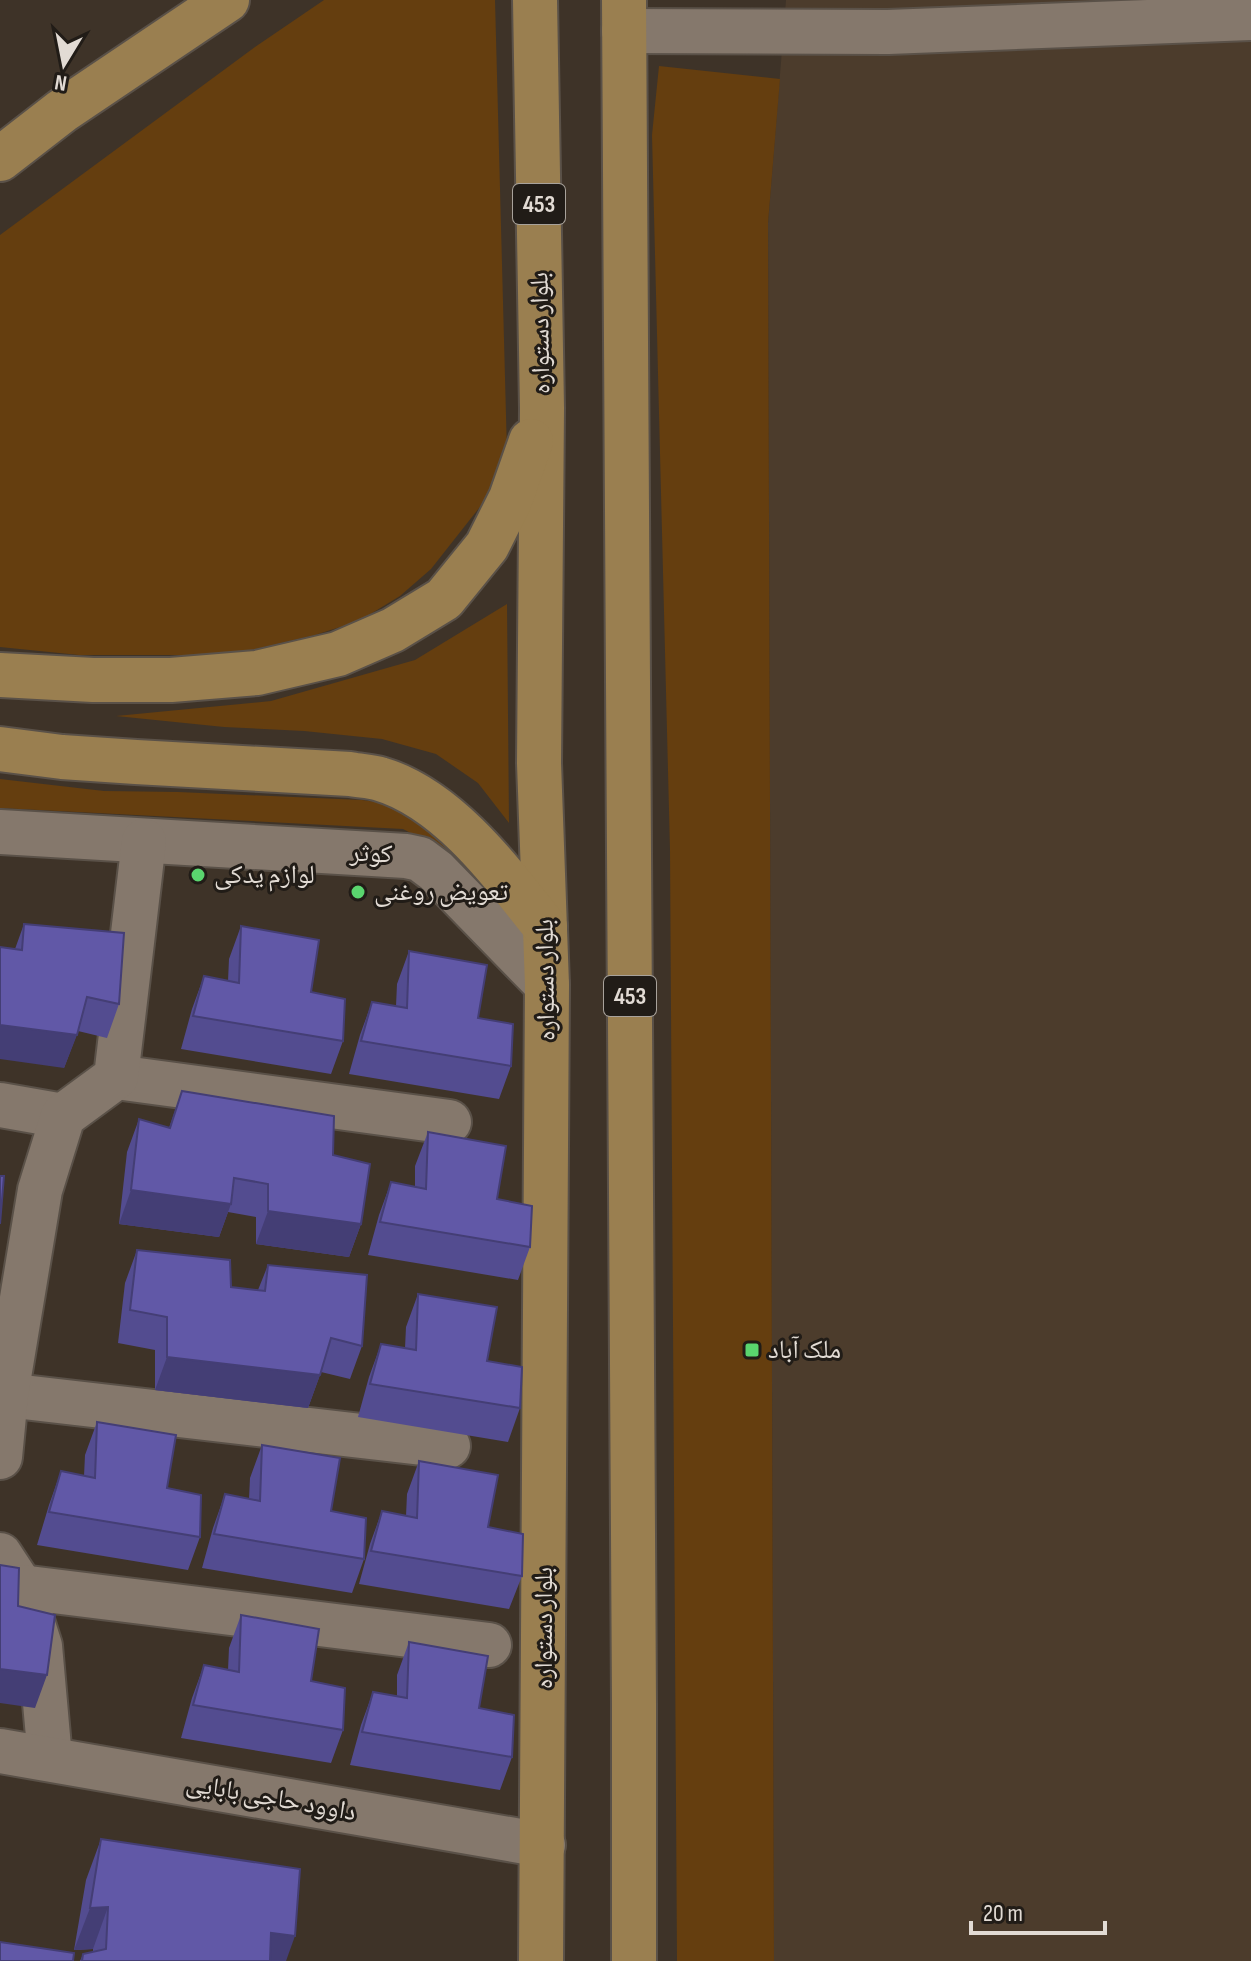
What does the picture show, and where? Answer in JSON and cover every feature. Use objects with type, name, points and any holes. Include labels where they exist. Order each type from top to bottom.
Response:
[{"type":"main road","points":[[0,159],[62,111],[227,0]]},
{"type":"main road","name":"بلوار دستواره","points":[[535,0],[542,408],[539,763],[547,985],[541,1961]]},
{"type":"main road","name":"453","points":[[630,10],[634,1961]]},
{"type":"main road","points":[[0,168],[62,111]]},
{"type":"main road","points":[[0,675],[171,680],[257,673],[338,654],[393,630],[444,599],[487,546],[511,498],[542,408]]},
{"type":"main road","points":[[0,749],[62,757],[350,774],[380,779],[439,809],[495,864],[545,927]]},
{"type":"street","points":[[630,10],[888,32],[1251,18]]},
{"type":"street","name":"کوثر","points":[[0,832],[420,859],[436,871],[547,985]]},
{"type":"street","points":[[116,1077],[144,841]]},
{"type":"street","points":[[0,1457],[6,1395],[40,1190],[63,1116],[116,1077],[449,1122]]},
{"type":"street","points":[[0,1105],[63,1116]]},
{"type":"street","points":[[6,1395],[448,1446]]},
{"type":"street","points":[[10,1571],[489,1645]]},
{"type":"street","points":[[10,1571],[40,1646],[50,1759]]},
{"type":"street","name":"داوود حاجی بابایی","points":[[0,1751],[543,1845]]},
{"type":"shaded area","points":[[324,0],[495,0],[507,453],[483,503],[431,569],[400,596],[359,621],[315,635],[229,655],[79,655],[0,647],[0,235],[255,47]]},
{"type":"shaded area","points":[[786,0],[1251,0],[1251,1961],[774,1961],[768,223]]},
{"type":"shaded area","points":[[659,66],[780,79],[768,223],[774,1961],[677,1961],[670,850],[652,135]]},
{"type":"shaded area","points":[[507,604],[509,823],[478,783],[436,754],[382,739],[116,716],[271,701],[415,660]]},
{"type":"shaded area","points":[[0,779],[104,791],[383,803],[402,811],[460,850],[507,916],[432,844],[403,829],[0,808]]},
{"type":"building","points":[[24,924],[124,933],[119,1004],[87,997],[77,1035],[0,1025],[0,947],[22,950]]},
{"type":"building","points":[[241,926],[319,940],[311,992],[345,999],[343,1041],[193,1016],[204,976],[239,983]]},
{"type":"building","points":[[409,951],[487,965],[478,1018],[513,1024],[511,1066],[361,1041],[372,1002],[407,1008]]},
{"type":"building","points":[[182,1091],[334,1116],[333,1155],[370,1164],[361,1224],[268,1211],[268,1184],[234,1178],[231,1204],[131,1190],[139,1119],[170,1128]]},
{"type":"building","points":[[428,1132],[506,1146],[497,1199],[532,1206],[530,1247],[380,1222],[391,1182],[426,1189]]},
{"type":"building","points":[[0,1176],[4,1176],[0,1224]]},
{"type":"building","points":[[137,1250],[230,1260],[231,1287],[265,1291],[268,1265],[367,1275],[362,1346],[331,1338],[320,1375],[167,1357],[167,1317],[130,1310]]},
{"type":"building","points":[[418,1294],[497,1307],[487,1361],[522,1367],[520,1408],[370,1384],[381,1344],[416,1350]]},
{"type":"building","points":[[97,1422],[176,1435],[167,1488],[201,1495],[200,1537],[49,1512],[61,1471],[95,1478]]},
{"type":"building","points":[[262,1445],[340,1458],[331,1511],[366,1518],[364,1559],[214,1534],[225,1494],[260,1501]]},
{"type":"building","points":[[419,1461],[498,1475],[488,1527],[523,1534],[522,1576],[371,1551],[382,1511],[417,1518]]},
{"type":"building","points":[[0,1565],[19,1568],[18,1606],[55,1615],[47,1675],[0,1669]]},
{"type":"building","points":[[241,1615],[319,1629],[311,1681],[345,1688],[343,1730],[193,1705],[204,1665],[239,1672]]},
{"type":"building","points":[[409,1642],[488,1656],[479,1708],[514,1715],[512,1757],[362,1732],[373,1692],[407,1698]]},
{"type":"building","points":[[101,1839],[300,1869],[295,1936],[271,1933],[270,1961],[82,1961],[83,1954],[106,1949],[108,1907],[90,1908]]},
{"type":"building","points":[[0,1942],[74,1953],[73,1961],[0,1961]]},
{"type":"place","name":"لوازم یدکی","points":[[198,875]]},
{"type":"place","name":"تعویض روغنی","points":[[358,892]]},
{"type":"place","name":"ملک آباد","points":[[752,1350]]}]
